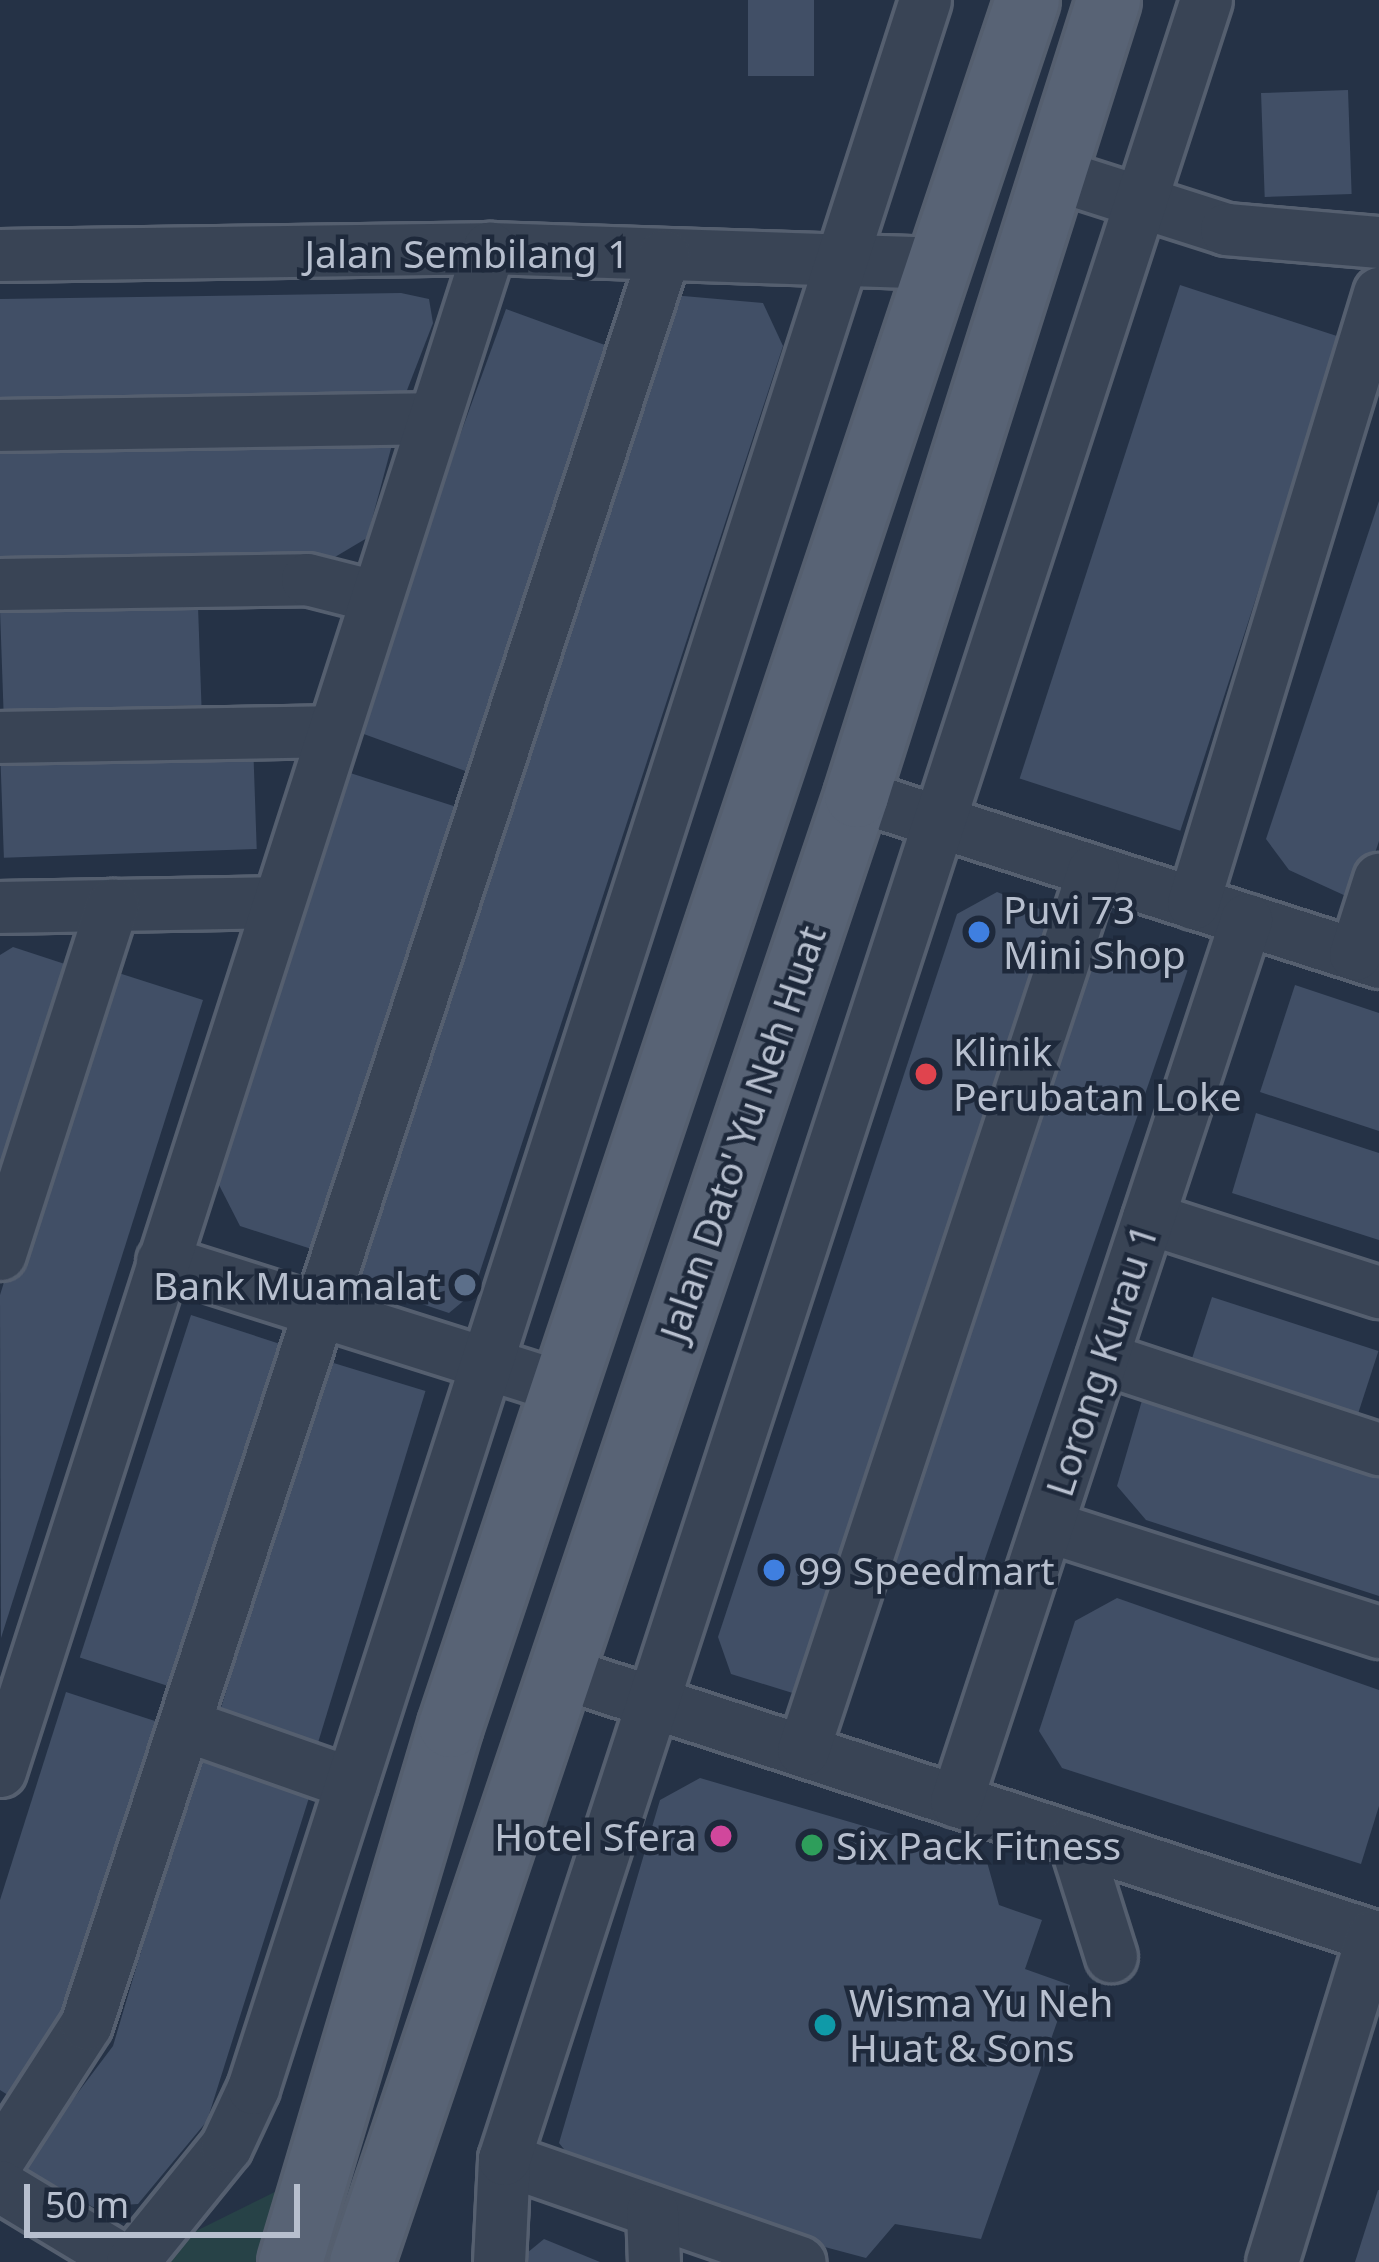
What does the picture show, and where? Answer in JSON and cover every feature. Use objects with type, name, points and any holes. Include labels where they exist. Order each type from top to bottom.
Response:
[{"type":"main road","points":[[290,2262],[400,1893],[560,1388],[934,263],[1027,0]]},
{"type":"main road","name":"Jalan Dato' Yu Neh Huat","points":[[361,2262],[856,794],[1057,175],[1108,0]]},
{"type":"main road","points":[[814,623],[798,735],[812,768],[856,794]]},
{"type":"main road","points":[[400,1893],[484,1707],[518,1676],[560,1672]]},
{"type":"street","points":[[0,2186],[129,2262],[226,2146],[253,2088],[925,0]]},
{"type":"street","points":[[499,2262],[503,2159],[934,820],[1206,0]]},
{"type":"street","points":[[1057,175],[1135,204],[1226,229],[1379,242]]},
{"type":"street","points":[[0,1771],[275,902],[489,248]]},
{"type":"street","name":"Jalan Sembilang 1","points":[[0,255],[489,248],[934,263]]},
{"type":"street","points":[[0,2157],[86,2024],[664,255]]},
{"type":"street","points":[[1193,903],[1379,293]]},
{"type":"street","points":[[0,425],[433,418]]},
{"type":"street","points":[[0,584],[307,579],[374,596]]},
{"type":"street","points":[[0,737],[330,731]]},
{"type":"street","points":[[856,794],[1367,958],[1379,879]]},
{"type":"street","points":[[802,1750],[1093,871]]},
{"type":"street","points":[[0,907],[275,902]]},
{"type":"street","points":[[0,1254],[112,905]]},
{"type":"street","name":"Lorong Kurau 1","points":[[956,1801],[1246,920]]},
{"type":"street","points":[[1148,1219],[1379,1292]]},
{"type":"street","points":[[161,1261],[560,1388]]},
{"type":"street","points":[[1102,1358],[1379,1449]]},
{"type":"street","points":[[1047,1526],[1379,1632]]},
{"type":"street","points":[[560,1672],[646,1706],[802,1750],[1375,1937],[1272,2262]]},
{"type":"street","points":[[185,1725],[351,1783]]},
{"type":"street","points":[[1074,1839],[1111,1956]]},
{"type":"street","points":[[503,2159],[800,2262]]},
{"type":"street","points":[[652,2211],[654,2262]]},
{"type":"green space","points":[[299,2180],[269,2262],[167,2262],[192,2233]]},
{"type":"building","points":[[748,0],[814,0],[814,76],[748,76]]},
{"type":"building","points":[[1348,90],[1352,194],[1265,197],[1261,93]]},
{"type":"building","points":[[1180,285],[1341,337],[1180,831],[1020,779]]},
{"type":"building","points":[[401,293],[429,299],[433,323],[404,398],[0,405],[0,299]]},
{"type":"building","points":[[672,295],[763,303],[783,346],[473,1293],[449,1313],[359,1283]]},
{"type":"building","points":[[506,309],[621,351],[467,772],[353,730]]},
{"type":"building","points":[[393,441],[367,538],[335,557],[0,563],[0,448]]},
{"type":"building","points":[[1379,501],[1379,841],[1359,902],[1289,870],[1266,839]]},
{"type":"building","points":[[198,606],[201,705],[4,712],[0,613]]},
{"type":"building","points":[[253,742],[257,849],[4,858],[0,751]]},
{"type":"building","points":[[347,772],[463,809],[324,1253],[240,1226],[218,1183]]},
{"type":"building","points":[[997,892],[1060,917],[812,1699],[731,1674],[718,1637],[957,914]]},
{"type":"building","points":[[1093,938],[1188,971],[974,1590],[880,1557]]},
{"type":"building","points":[[13,947],[74,967],[0,1196],[0,955]]},
{"type":"building","points":[[103,968],[203,1000],[1,1638],[0,1295]]},
{"type":"building","points":[[1295,985],[1379,1013],[1379,1131],[1260,1092]]},
{"type":"building","points":[[1256,1113],[1379,1153],[1379,1240],[1232,1193]]},
{"type":"building","points":[[1212,1297],[1378,1351],[1353,1428],[1187,1374]]},
{"type":"building","points":[[191,1315],[287,1346],[176,1689],[80,1657]]},
{"type":"building","points":[[327,1361],[425,1391],[316,1750],[217,1720]]},
{"type":"building","points":[[1143,1397],[1379,1475],[1379,1596],[1146,1520],[1117,1486]]},
{"type":"building","points":[[1117,1598],[1379,1690],[1379,1806],[1361,1864],[1062,1768],[1039,1731],[1075,1621]]},
{"type":"building","points":[[66,1692],[158,1722],[62,2021],[11,2097],[0,2090],[0,1900]]},
{"type":"building","points":[[201,1748],[313,1785],[207,2121],[138,2204],[93,2207],[22,2167],[113,2046]]},
{"type":"building","name":"Wisma Yu Neh Huat & Sons","points":[[700,1778],[987,1862],[999,1905],[1042,1920],[1025,1969],[1070,1985],[981,2239],[895,2224],[866,2258],[593,2185],[559,2143],[660,1800]]},
{"type":"building","points":[[1378,2190],[1379,2262],[1355,2262]]},
{"type":"building","points":[[544,2239],[600,2262],[516,2262]]},
{"type":"place","name":"Puvi 73 Mini Shop","points":[[979,932]]},
{"type":"place","name":"Klinik Perubatan Loke","points":[[926,1074]]},
{"type":"place","name":"Bank Muamalat","points":[[465,1285]]},
{"type":"place","name":"99 Speedmart","points":[[774,1570]]},
{"type":"place","name":"Hotel Sfera","points":[[721,1836]]},
{"type":"place","name":"Six Pack Fitness","points":[[812,1845]]},
{"type":"place","name":"Wisma Yu Neh Huat & Sons","points":[[825,2025]]}]
